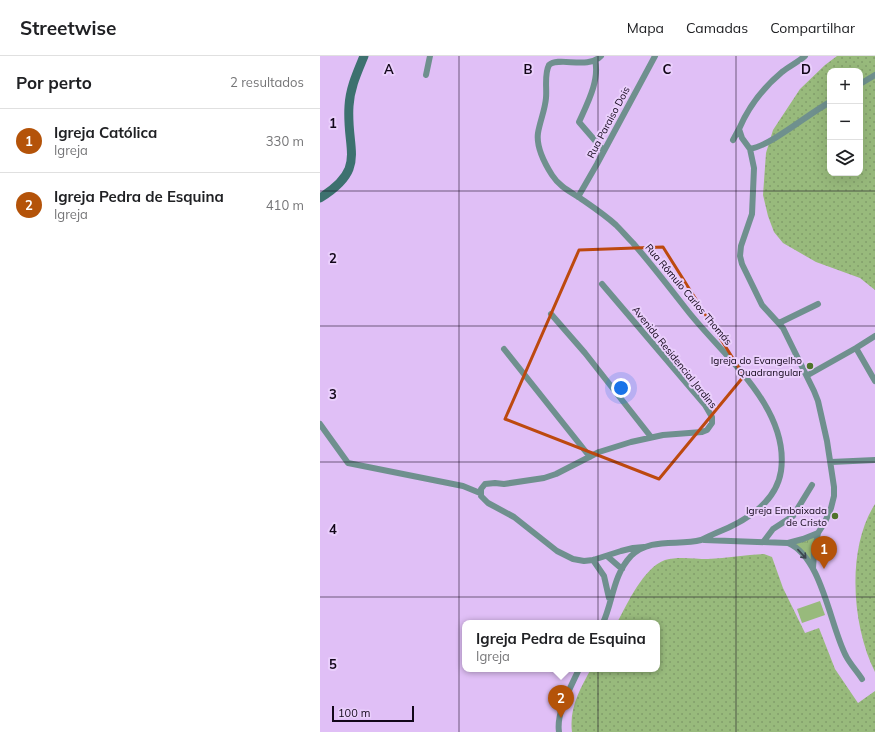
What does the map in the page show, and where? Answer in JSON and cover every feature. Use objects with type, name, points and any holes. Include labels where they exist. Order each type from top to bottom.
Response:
[{"type":"street","points":[[320,198],[329,193],[340,183],[350,167],[352,148],[349,104],[352,86],[364,56]]},
{"type":"street","points":[[426,75],[430,56]]},
{"type":"street","points":[[601,56],[595,60],[597,68],[593,88],[579,122],[604,151]]},
{"type":"street","name":"Rua Paraiso Dois","points":[[578,197],[655,56]]},
{"type":"street","points":[[733,140],[761,93],[781,73],[805,56]]},
{"type":"street","name":"Rua Rômulo Carlos Thomás","points":[[595,60],[589,61],[564,57],[557,58],[550,63],[547,72],[546,101],[538,136],[541,152],[553,177],[561,186],[606,216],[618,227],[646,259],[688,312],[738,368],[762,400],[777,433],[781,454],[781,472],[776,486],[767,500],[748,518],[701,540],[652,545],[644,547],[631,556],[616,581],[604,620]]},
{"type":"street","points":[[863,82],[875,75]]},
{"type":"street","points":[[750,149],[760,146],[778,136],[827,104]]},
{"type":"street","points":[[739,129],[750,149],[754,168],[752,208],[750,219],[742,241],[740,256],[744,270],[758,299],[785,331],[808,375],[818,400],[831,462],[834,496],[828,516],[818,533],[813,568]]},
{"type":"street","name":"Avenida Residencial Jardins","points":[[480,493],[485,484],[495,482],[504,484],[544,478],[556,474],[607,449],[651,437],[702,432],[711,427],[712,417],[697,395],[602,284]]},
{"type":"street","points":[[779,323],[818,304]]},
{"type":"street","points":[[551,314],[585,353],[651,437]]},
{"type":"street","points":[[808,375],[875,336]]},
{"type":"street","points":[[856,348],[875,381]]},
{"type":"street","points":[[504,349],[590,457]]},
{"type":"street","points":[[320,424],[348,463],[463,486],[480,493],[480,496],[484,501],[514,517],[557,551],[573,559],[584,561],[592,560],[633,548],[644,547]]},
{"type":"street","points":[[831,462],[875,460]]},
{"type":"street","points":[[764,541],[773,530],[793,516],[812,484]]},
{"type":"street","points":[[701,540],[788,543],[818,533]]},
{"type":"street","points":[[788,543],[794,546],[813,568],[844,653],[862,679]]},
{"type":"street","points":[[607,556],[622,569]]},
{"type":"street","points":[[592,560],[604,576],[608,587],[610,603]]},
{"type":"street","points":[[604,576],[616,581]]},
{"type":"street","points":[[559,732],[560,716],[569,690],[578,672]]},
{"type":"highlighted area","points":[[663,247],[744,376],[659,479],[505,419],[579,250]]},
{"type":"green space","points":[[837,56],[875,56],[875,290],[860,278],[816,262],[783,243],[774,232],[768,216],[763,195],[766,153],[773,130],[800,89],[825,65]]},
{"type":"green space","points":[[875,504],[875,672],[861,633],[857,610],[856,565],[866,522]]},
{"type":"green space","points":[[816,536],[812,564],[794,543]]},
{"type":"green space","points":[[764,554],[772,557],[783,588],[805,633],[819,628],[835,669],[858,703],[875,691],[875,732],[572,732],[572,715],[576,699],[589,672],[660,672],[660,620],[619,620],[643,578],[657,564],[665,560],[681,558],[708,559]]},
{"type":"green space","points":[[820,601],[825,615],[802,623],[797,609]]},
{"type":"place","name":"Igreja do Evangelho Quadrangular","points":[[810,366]]},
{"type":"place","name":"Igreja Embaixada de Cristo","points":[[835,516]]},
{"type":"place","name":"Igreja Católica","points":[[824,569]]},
{"type":"place","name":"Igreja Pedra de Esquina","points":[[561,718]]}]
